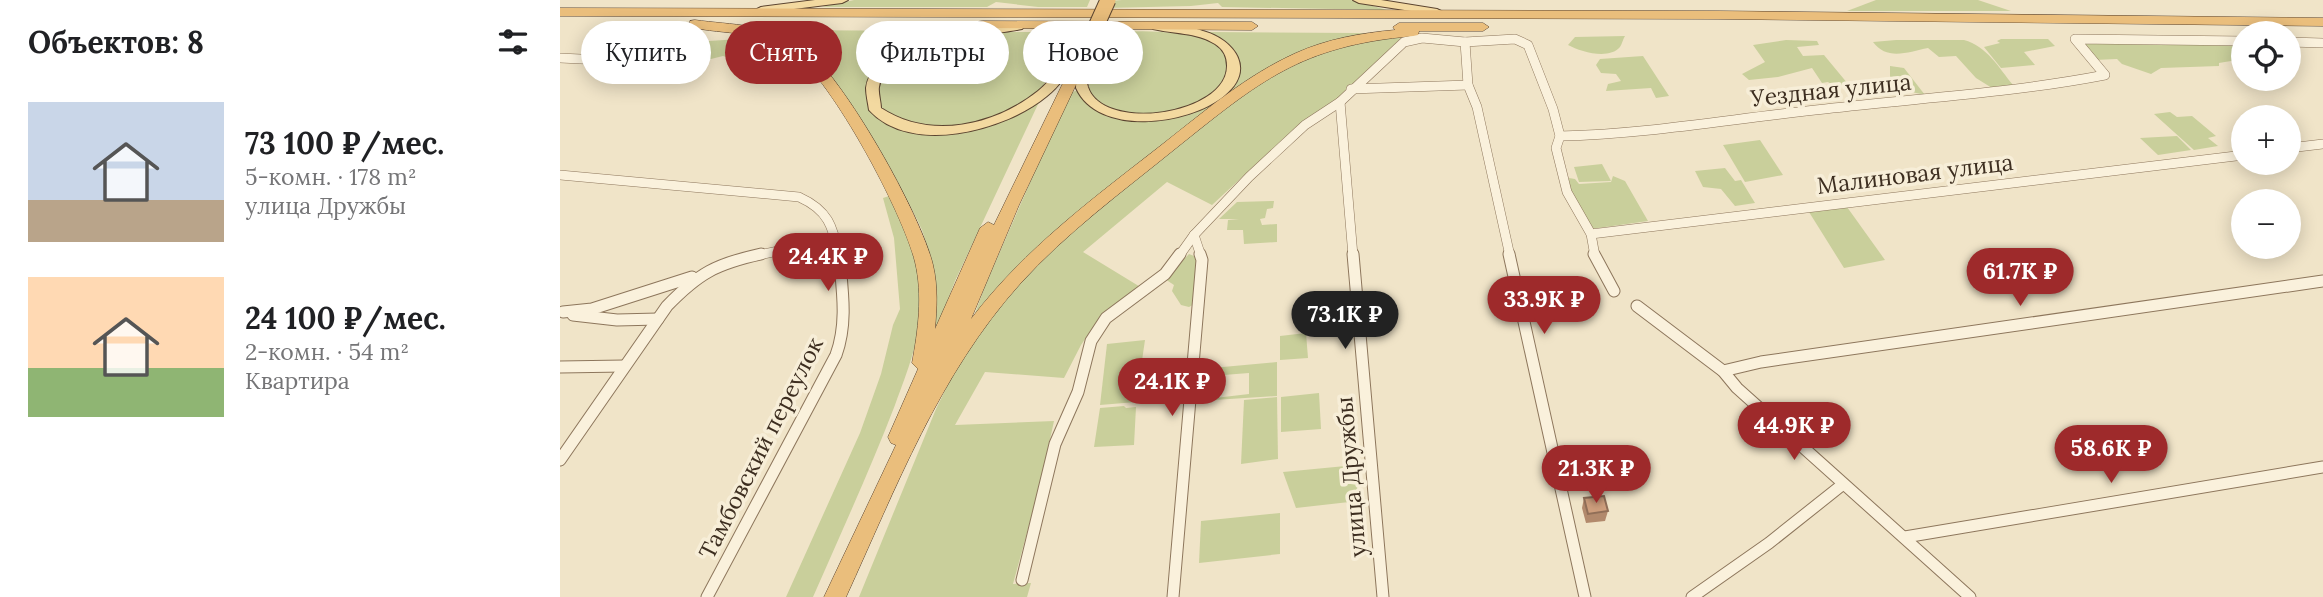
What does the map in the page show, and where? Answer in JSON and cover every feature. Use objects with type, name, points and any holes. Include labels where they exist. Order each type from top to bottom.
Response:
[{"type":"highway","points":[[982,0],[1034,19]]},
{"type":"highway","points":[[1091,21],[1099,0]]},
{"type":"highway","points":[[1096,21],[1108,0]]},
{"type":"highway","points":[[1154,20],[1233,0]]},
{"type":"highway","points":[[560,12],[2323,32]]},
{"type":"highway","points":[[920,398],[979,320],[1037,256],[1102,200],[1251,84],[1303,55],[1341,42],[1459,22],[1828,16],[2323,22]]},
{"type":"highway","points":[[711,24],[1034,19]]},
{"type":"highway","points":[[560,22],[581,22]]},
{"type":"highway","points":[[711,27],[779,40],[808,57],[834,89],[906,215],[924,261],[928,298],[920,398]]},
{"type":"highway","points":[[835,597],[920,398],[1065,84]]},
{"type":"main road","points":[[729,12],[778,9],[842,0]]},
{"type":"main road","points":[[1359,0],[1459,22]]},
{"type":"main road","points":[[1034,19],[956,33],[914,47],[886,66],[876,79],[871,95],[875,110],[896,125],[920,130],[949,130],[991,121],[1015,111],[1042,94],[1052,84]]},
{"type":"main road","points":[[1082,84],[1083,92],[1100,108],[1119,115],[1153,117],[1189,110],[1214,97],[1230,82],[1234,61],[1222,43],[1154,20]]},
{"type":"street","points":[[1022,580],[1050,460],[1078,392],[1091,341],[1115,309],[1165,274],[1194,235],[1283,145],[1317,115],[1340,102],[1404,42],[1411,39],[1465,42],[1514,39],[1525,43],[1533,54],[1547,87],[1560,136],[1556,148],[1567,192],[1591,234],[1593,252],[1614,291]]},
{"type":"street","name":"Уездная улица","points":[[1560,136],[1645,131],[1832,107],[2066,85],[2105,75],[2075,39],[2231,41]]},
{"type":"street","points":[[1465,42],[1468,85],[1477,107],[1508,242],[1585,597]]},
{"type":"street","points":[[2301,42],[2323,43]]},
{"type":"street","points":[[560,58],[581,59]]},
{"type":"street","points":[[1351,89],[1468,85]]},
{"type":"street","name":"улица Дружбы","points":[[1340,102],[1382,597]]},
{"type":"street","points":[[2301,147],[2323,144]]},
{"type":"street","name":"Малиновая улица","points":[[1591,234],[2231,157]]},
{"type":"street","name":"Тамбовский переулок","points":[[560,175],[799,197],[817,205],[826,214],[835,239],[843,281],[843,335],[836,355],[707,597]]},
{"type":"street","points":[[1173,597],[1202,260],[1194,235]]},
{"type":"street","points":[[561,312],[592,309],[739,260],[835,239]]},
{"type":"street","points":[[560,460],[667,306],[702,274]]},
{"type":"street","points":[[1723,370],[1760,362],[2323,281]]},
{"type":"street","points":[[1637,306],[1723,370],[1737,388],[1842,485],[1905,537],[1970,597]]},
{"type":"street","points":[[561,312],[591,318],[658,319]]},
{"type":"street","points":[[560,367],[624,366]]},
{"type":"street","points":[[1905,537],[2323,467]]},
{"type":"street","points":[[1692,597],[1769,543],[1842,485]]},
{"type":"green space","points":[[854,0],[1090,0],[1087,7],[1038,7],[996,2],[987,7],[822,7]]},
{"type":"green space","points":[[1351,0],[1387,10],[1222,7],[1218,3],[1106,8],[1110,1]]},
{"type":"green space","points":[[1876,0],[1978,0],[2011,11],[1847,11]]},
{"type":"green space","points":[[842,30],[856,30],[856,84],[1009,84],[1009,32],[1023,32],[1023,84],[1044,84],[1040,100],[955,281],[938,325],[934,326],[930,265],[922,230],[885,163],[834,84],[842,84]]},
{"type":"green space","points":[[1143,31],[1201,37],[1208,32],[1359,33],[1402,37],[1343,95],[1294,129],[1212,205],[1167,182],[1083,252],[1142,288],[1102,314],[1081,345],[1064,378],[985,372],[955,425],[1054,421],[1013,584],[1031,583],[1027,597],[859,597],[953,374],[985,286],[1069,93],[1089,87],[1089,84],[1143,84]]},
{"type":"green space","points":[[1625,36],[1620,47],[1609,53],[1587,52],[1568,45],[1575,37]]},
{"type":"green space","points":[[2048,39],[2055,46],[2024,52],[2035,65],[2001,68],[1984,47],[2000,43],[1997,41]]},
{"type":"green space","points":[[725,40],[725,57],[711,59],[711,41]]},
{"type":"green space","points":[[1786,40],[1817,41],[1819,45],[1797,47],[1803,56],[1824,55],[1848,84],[1833,86],[1828,82],[1822,83],[1812,68],[1778,77],[1749,80],[1742,74],[1765,62],[1753,45]]},
{"type":"green space","points":[[1964,40],[1972,43],[1992,58],[2013,85],[1992,88],[1976,78],[1956,56],[1939,57],[1928,48],[1898,54],[1885,52],[1873,42]]},
{"type":"green space","points":[[2082,41],[2231,43],[2231,61],[2219,63],[2219,66],[2161,68],[2151,74],[2122,64],[2117,59],[2095,60]]},
{"type":"green space","points":[[1643,56],[1669,96],[1656,98],[1651,88],[1606,91],[1608,84],[1621,81],[1616,74],[1601,73],[1596,65],[1600,59]]},
{"type":"green space","points":[[1890,66],[1904,68],[1925,95],[1903,90],[1890,80]]},
{"type":"green space","points":[[2170,112],[2177,117],[2192,116],[2216,136],[2208,138],[2218,146],[2194,150],[2154,114]]},
{"type":"green space","points":[[2177,136],[2191,150],[2158,155],[2140,138]]},
{"type":"green space","points":[[1760,140],[1783,175],[1745,182],[1723,145]]},
{"type":"green space","points":[[1602,164],[1611,181],[1579,182],[1574,167]]},
{"type":"green space","points":[[1725,168],[1735,181],[1741,180],[1755,203],[1735,206],[1721,189],[1703,187],[1695,171]]},
{"type":"green space","points":[[1613,176],[1625,181],[1648,221],[1591,229],[1570,191],[1569,178],[1575,179],[1579,184],[1611,182]]},
{"type":"green space","points":[[889,196],[911,245],[920,284],[921,311],[913,352],[876,453],[813,597],[786,597],[860,433],[900,309],[894,238],[883,198]]},
{"type":"green space","points":[[1274,201],[1273,208],[1267,209],[1265,218],[1260,219],[1262,225],[1277,224],[1277,242],[1244,244],[1243,230],[1227,230],[1228,220],[1239,219],[1219,219],[1237,202]]},
{"type":"green space","points":[[1847,207],[1885,260],[1844,268],[1809,212]]},
{"type":"green space","points":[[1189,254],[1199,258],[1196,303],[1189,307],[1181,305],[1172,291],[1174,285],[1165,279]]},
{"type":"green space","points":[[1306,333],[1308,358],[1280,360],[1280,336]]},
{"type":"green space","points":[[1145,340],[1136,402],[1100,405],[1107,344]]},
{"type":"green space","points":[[1277,362],[1277,396],[1214,400],[1249,394],[1249,373],[1211,376],[1212,368]]},
{"type":"green space","points":[[1319,393],[1321,429],[1281,432],[1281,397]]},
{"type":"green space","points":[[1277,397],[1278,459],[1241,464],[1244,400]]},
{"type":"green space","points":[[1136,407],[1134,445],[1094,447],[1100,408]]},
{"type":"green space","points":[[1356,465],[1358,501],[1296,508],[1283,472]]},
{"type":"green space","points":[[1280,513],[1280,554],[1199,563],[1201,521]]},
{"type":"building","points":[[1604,496],[1608,511],[1588,514],[1584,498]]}]
